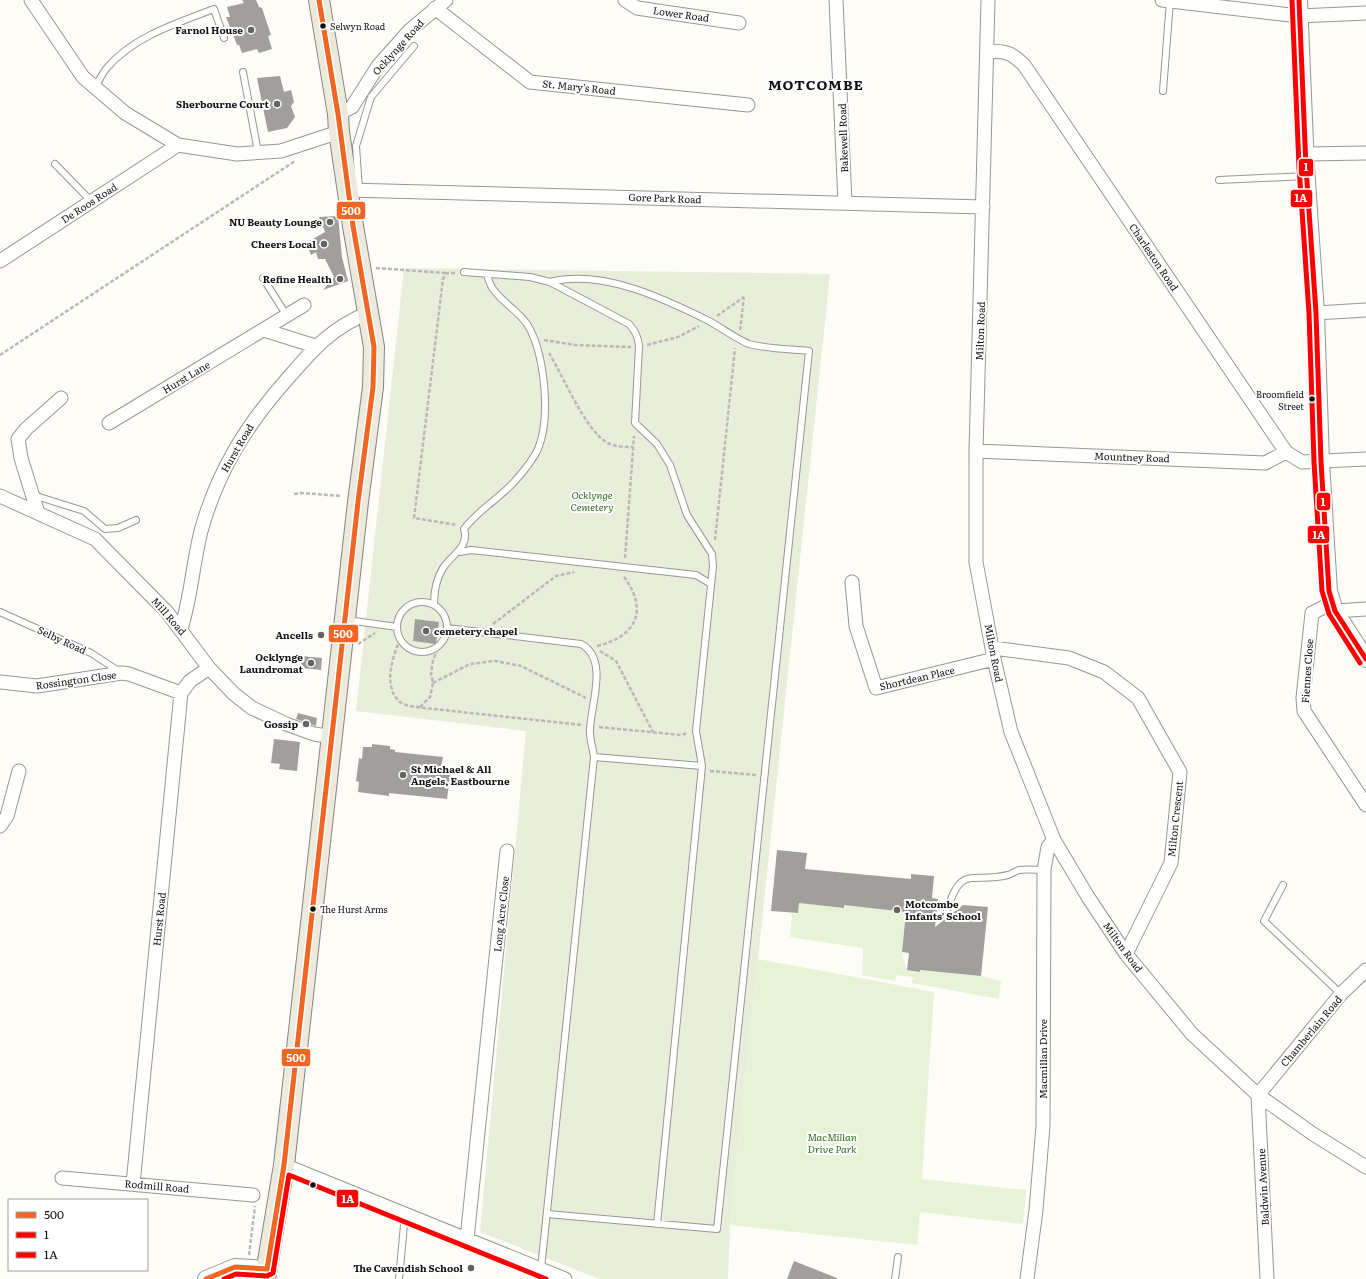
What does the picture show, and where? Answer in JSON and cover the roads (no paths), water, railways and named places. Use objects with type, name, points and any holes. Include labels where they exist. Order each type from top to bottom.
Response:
[{"type":"main road","points":[[260,1271],[284,1165],[345,620],[373,387],[374,347],[360,266],[354,190],[339,123],[319,0]]},
{"type":"street","points":[[31,0],[83,77],[125,114],[178,145],[237,154],[281,151],[339,123]]},
{"type":"street","name":"Ocklynge Road","points":[[339,123],[352,107],[378,66],[410,30],[446,0]]},
{"type":"street","name":"Lower Road","points":[[625,0],[637,8],[739,23]]},
{"type":"street","name":"Bakewell Road","points":[[836,0],[845,203]]},
{"type":"street","name":"Milton Road","points":[[988,0],[976,451],[976,562],[1010,732],[1054,840],[1088,897],[1126,954],[1192,1034],[1258,1095],[1313,1134],[1366,1167]]},
{"type":"street","points":[[1166,0],[1299,16],[1366,13]]},
{"type":"street","points":[[1299,0],[1306,176],[1316,313],[1321,462],[1329,591],[1333,607],[1366,659]]},
{"type":"street","name":"St. Mary's Road","points":[[435,8],[530,82],[748,105]]},
{"type":"street","name":"Charleston Road","points":[[987,51],[1001,51],[1014,55],[1024,65],[1286,452],[1302,462],[1321,462]]},
{"type":"street","name":"De Roos Road","points":[[0,261],[178,145]]},
{"type":"street","points":[[1306,154],[1366,153]]},
{"type":"street","name":"Gore Park Road","points":[[354,190],[983,207]]},
{"type":"street","name":"Hurst Lane","points":[[109,424],[304,305]]},
{"type":"street","points":[[1316,313],[1366,310]]},
{"type":"street","name":"Hurst Road","points":[[181,629],[186,614],[201,531],[216,486],[236,446],[262,407],[315,346],[336,330],[368,313]]},
{"type":"street","points":[[264,330],[315,346]]},
{"type":"street","points":[[38,513],[21,458],[18,439],[26,429],[61,398]]},
{"type":"street","name":"Mountney Road","points":[[976,451],[1265,463],[1286,452]]},
{"type":"street","points":[[1321,462],[1366,459]]},
{"type":"street","name":"Mill Road","points":[[0,496],[95,540],[167,612],[209,668],[234,694],[252,708],[300,729],[314,734],[332,737]]},
{"type":"street","name":"Shortdean Place","points":[[852,582],[856,626],[876,688],[994,653]]},
{"type":"street","points":[[1333,607],[1366,609]]},
{"type":"street","name":"Fiennes Close","points":[[1333,607],[1312,613],[1303,698],[1304,711],[1366,806]]},
{"type":"street","name":"Milton Crescent","points":[[994,653],[1069,658],[1104,672],[1138,698],[1180,772],[1171,863],[1126,954]]},
{"type":"street","points":[[125,674],[181,693],[190,681],[209,668]]},
{"type":"street","name":"Rossington Close","points":[[0,682],[37,686],[125,674]]},
{"type":"street","name":"Hurst Road","points":[[133,1184],[181,693]]},
{"type":"street","points":[[0,826],[7,816],[19,771]]},
{"type":"street","name":"Macmillan Drive","points":[[1027,1279],[1036,1210],[1043,1126],[1044,870],[1048,847],[1054,840]]},
{"type":"street","name":"Long Acre Close","points":[[467,1239],[507,851]]},
{"type":"street","name":"Chamberlain Road","points":[[1258,1095],[1341,994],[1366,970]]},
{"type":"street","name":"Baldwin Avenue","points":[[1258,1095],[1267,1279]]},
{"type":"street","points":[[284,1165],[565,1279]]},
{"type":"street","name":"Rodmill Road","points":[[62,1178],[133,1184],[255,1199]]},
{"type":"street","points":[[206,1279],[235,1267],[260,1271]]},
{"type":"lane","points":[[1163,91],[1166,0]]},
{"type":"lane","points":[[95,87],[107,68],[132,46],[172,25],[214,9],[224,38]]},
{"type":"lane","points":[[354,190],[356,146],[371,97],[414,46]]},
{"type":"lane","points":[[244,72],[258,152]]},
{"type":"lane","points":[[55,164],[92,202]]},
{"type":"lane","points":[[1219,180],[1306,176]]},
{"type":"lane","points":[[464,272],[487,275],[530,277],[550,282],[629,324],[638,337],[639,346],[635,423],[657,444],[670,465],[687,515],[712,554],[713,566],[696,731],[702,766],[656,1224]]},
{"type":"lane","points":[[434,605],[434,593],[442,569],[460,552],[466,534],[464,529],[482,509],[514,482],[538,448],[543,421],[545,400],[544,377],[532,336],[527,324],[493,289],[487,275]]},
{"type":"lane","points":[[263,278],[287,316]]},
{"type":"lane","points":[[547,1214],[718,1229],[809,350],[765,347],[747,343],[737,336],[683,309],[616,283],[566,278],[550,282]]},
{"type":"lane","points":[[32,495],[84,511],[105,530],[118,528],[136,520]]},
{"type":"lane","points":[[460,552],[471,550],[696,575],[711,584]]},
{"type":"lane","points":[[415,602],[423,602],[434,605],[443,613],[447,628],[445,637],[440,644],[429,650],[417,652],[409,648],[400,639],[396,627],[400,615],[407,606],[415,602]]},
{"type":"lane","name":"Selby Road","points":[[0,612],[91,654],[125,674]]},
{"type":"lane","points":[[345,620],[396,627]]},
{"type":"lane","points":[[447,628],[581,644],[588,648],[595,660],[596,687],[590,726],[594,757],[541,1269]]},
{"type":"lane","points":[[594,757],[702,766]]},
{"type":"lane","points":[[946,911],[952,892],[960,883],[969,878],[1008,875],[1018,870],[1044,870]]},
{"type":"lane","points":[[1283,885],[1264,922],[1341,994]]},
{"type":"lane","points":[[400,1279],[405,1214]]},
{"type":"lane","points":[[895,1279],[898,1256]]},
{"type":"place","name":"Selwyn Road","points":[[323,26]]},
{"type":"place","name":"Farnol House","points":[[251,30]]},
{"type":"place","name":"Sherbourne Court","points":[[277,104]]},
{"type":"place","name":"NU Beauty Lounge","points":[[330,222]]},
{"type":"place","name":"Cheers Local","points":[[324,244]]},
{"type":"place","name":"Refine Health","points":[[340,279]]},
{"type":"place","name":"Broomfield Street","points":[[1312,399]]},
{"type":"place","name":"cemetery chapel","points":[[426,631]]},
{"type":"place","name":"Ancells","points":[[321,635]]},
{"type":"place","name":"Ocklynge Laundromat","points":[[311,663]]},
{"type":"place","name":"Gossip","points":[[306,724]]},
{"type":"place","name":"St Michael & All Angels, Eastbourne","points":[[403,775]]},
{"type":"place","name":"The Hurst Arms","points":[[313,909]]},
{"type":"place","name":"Motcombe Infants' School","points":[[897,910]]},
{"type":"place","name":"The Cavendish School","points":[[471,1268]]},
{"type":"district","name":"MOTCOMBE","points":[[816,85]]},
{"type":"park label","name":"Ocklynge Cemetery","points":[[592,500]]},
{"type":"park label","name":"MacMillan Drive Park","points":[[832,1142]]}]
